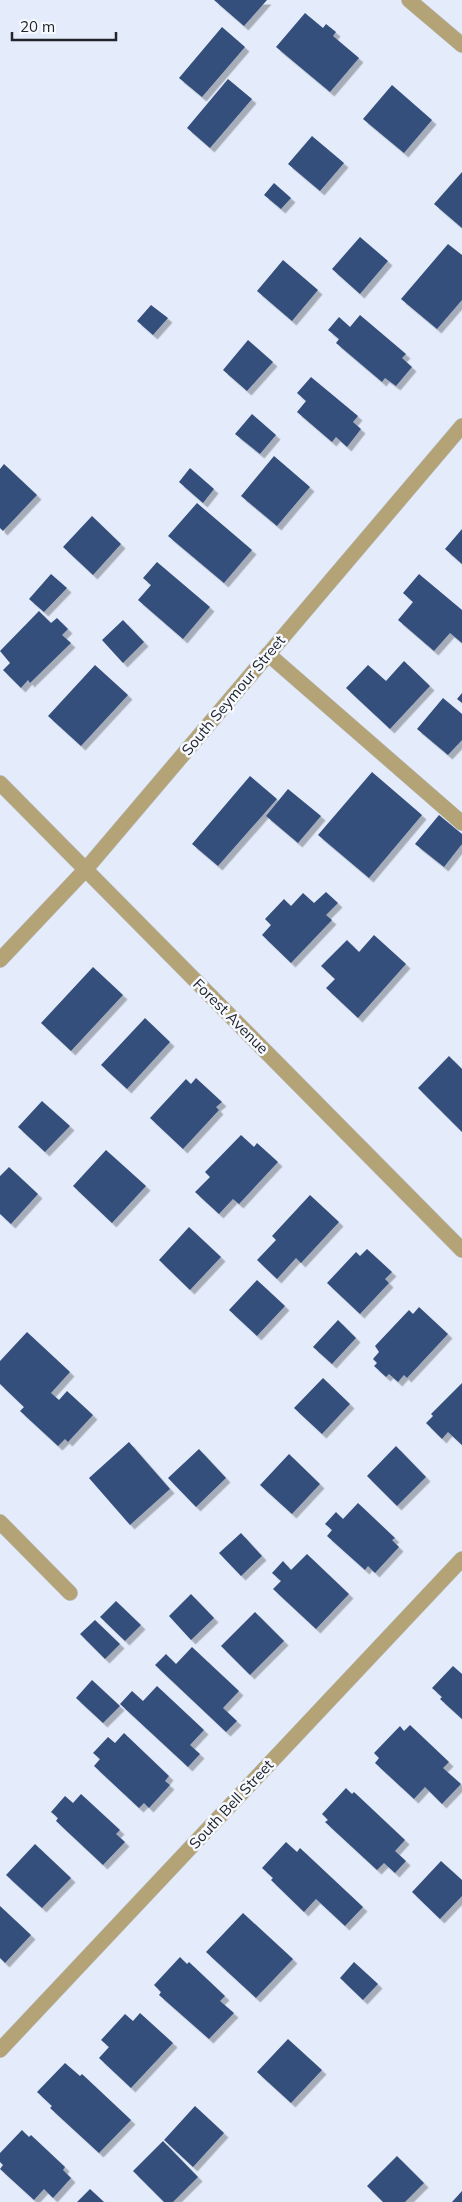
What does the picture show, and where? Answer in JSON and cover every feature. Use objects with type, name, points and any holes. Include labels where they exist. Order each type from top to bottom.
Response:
[{"type":"street","points":[[409,0],[462,45]]},
{"type":"street","name":"South Seymour Street","points":[[0,960],[86,869],[462,426]]},
{"type":"street","points":[[268,654],[462,824]]},
{"type":"street","name":"Forest Avenue","points":[[0,783],[462,1250]]},
{"type":"street","points":[[0,1522],[70,1593]]},
{"type":"street","name":"South Bell Street","points":[[0,2050],[462,1559]]},
{"type":"building","points":[[214,0],[267,0],[244,26]]},
{"type":"building","points":[[305,13],[323,28],[326,24],[336,32],[333,36],[359,58],[330,92],[276,47]]},
{"type":"building","points":[[222,27],[245,47],[202,97],[179,78]]},
{"type":"building","points":[[228,79],[252,99],[210,148],[187,128]]},
{"type":"building","points":[[392,85],[432,120],[404,153],[363,119]]},
{"type":"building","points":[[312,136],[344,163],[320,191],[288,164]]},
{"type":"building","points":[[462,172],[462,228],[434,204]]},
{"type":"building","points":[[274,183],[291,198],[281,209],[264,195]]},
{"type":"building","points":[[360,237],[388,261],[360,294],[332,269]]},
{"type":"building","points":[[448,244],[462,255],[462,300],[437,329],[401,299]]},
{"type":"building","points":[[283,260],[318,290],[292,321],[257,291]]},
{"type":"building","points":[[151,305],[168,318],[153,335],[137,321]]},
{"type":"building","points":[[360,315],[406,354],[402,358],[412,367],[396,386],[385,378],[382,382],[336,343],[339,339],[328,330],[339,317],[350,327]]},
{"type":"building","points":[[248,340],[273,362],[247,391],[223,370]]},
{"type":"building","points":[[311,377],[358,416],[353,422],[361,429],[347,447],[336,437],[332,442],[297,412],[306,401],[297,393]]},
{"type":"building","points":[[252,414],[276,435],[260,454],[235,434]]},
{"type":"building","points":[[274,456],[310,487],[277,526],[241,496]]},
{"type":"building","points":[[4,464],[37,495],[3,531],[0,528],[0,469]]},
{"type":"building","points":[[190,468],[214,489],[203,503],[179,482]]},
{"type":"building","points":[[197,503],[252,550],[224,583],[168,536]]},
{"type":"building","points":[[92,516],[121,544],[93,575],[63,547]]},
{"type":"building","points":[[462,529],[462,564],[445,549]]},
{"type":"building","points":[[157,562],[210,607],[183,639],[138,600],[151,585],[143,578]]},
{"type":"building","points":[[51,574],[67,588],[44,612],[29,599]]},
{"type":"building","points":[[419,574],[462,610],[462,643],[450,633],[434,651],[398,620],[413,602],[403,593]]},
{"type":"building","points":[[39,611],[51,623],[57,618],[68,629],[62,635],[71,643],[30,683],[28,680],[21,688],[3,670],[10,663],[0,651]]},
{"type":"building","points":[[123,620],[144,642],[123,663],[102,640]]},
{"type":"building","points":[[404,661],[430,686],[390,729],[346,688],[368,665],[386,681]]},
{"type":"building","points":[[95,665],[128,695],[81,746],[48,716]]},
{"type":"building","points":[[462,693],[462,703],[457,699]]},
{"type":"building","points":[[443,698],[462,714],[462,740],[448,755],[417,729]]},
{"type":"building","points":[[372,772],[422,815],[369,878],[318,835]]},
{"type":"building","points":[[250,776],[277,799],[218,866],[192,844]]},
{"type":"building","points":[[288,789],[321,816],[298,843],[266,816]]},
{"type":"building","points":[[439,815],[462,834],[462,844],[444,867],[415,844]]},
{"type":"building","points":[[326,892],[338,903],[326,915],[332,920],[291,963],[262,935],[271,925],[265,919],[284,899],[291,906],[303,893],[314,903]]},
{"type":"building","points":[[374,935],[406,964],[358,1018],[326,988],[335,979],[321,966],[347,940],[359,952]]},
{"type":"building","points":[[93,967],[123,995],[71,1051],[41,1023]]},
{"type":"building","points":[[145,1018],[170,1042],[127,1089],[101,1065]]},
{"type":"building","points":[[449,1056],[462,1069],[462,1132],[418,1088]]},
{"type":"building","points":[[196,1078],[222,1102],[216,1107],[219,1110],[183,1149],[150,1118],[186,1079],[191,1084]]},
{"type":"building","points":[[42,1101],[70,1126],[45,1152],[18,1127]]},
{"type":"building","points":[[241,1135],[254,1147],[257,1143],[278,1162],[239,1204],[233,1199],[219,1214],[195,1192],[210,1177],[205,1172]]},
{"type":"building","points":[[106,1150],[146,1186],[112,1223],[73,1186]]},
{"type":"building","points":[[9,1167],[38,1194],[11,1224],[0,1214],[0,1176]]},
{"type":"building","points":[[310,1195],[339,1222],[301,1263],[296,1258],[277,1279],[257,1260],[276,1240],[272,1236]]},
{"type":"building","points":[[189,1227],[221,1257],[190,1290],[159,1260]]},
{"type":"building","points":[[367,1249],[392,1272],[385,1279],[389,1283],[360,1314],[327,1283],[356,1252],[360,1256]]},
{"type":"building","points":[[257,1280],[285,1306],[257,1336],[229,1310]]},
{"type":"building","points":[[419,1307],[448,1334],[407,1378],[404,1375],[398,1382],[389,1374],[386,1377],[374,1366],[377,1363],[373,1359],[379,1352],[375,1346],[409,1310],[413,1314]]},
{"type":"building","points":[[338,1320],[356,1338],[332,1364],[313,1347]]},
{"type":"building","points":[[27,1332],[70,1372],[51,1393],[59,1400],[67,1391],[93,1415],[68,1442],[65,1439],[58,1446],[20,1411],[24,1407],[0,1384],[0,1361]]},
{"type":"building","points":[[323,1378],[350,1404],[322,1434],[294,1408]]},
{"type":"building","points":[[462,1383],[462,1445],[448,1432],[442,1439],[426,1423],[433,1416],[431,1414]]},
{"type":"building","points":[[129,1442],[170,1489],[130,1525],[89,1478]]},
{"type":"building","points":[[396,1446],[426,1477],[397,1506],[367,1476]]},
{"type":"building","points":[[199,1449],[226,1478],[196,1507],[168,1478]]},
{"type":"building","points":[[289,1454],[320,1484],[292,1514],[260,1485]]},
{"type":"building","points":[[358,1503],[395,1538],[392,1540],[399,1547],[375,1573],[368,1566],[365,1570],[327,1536],[332,1530],[325,1524],[336,1512],[343,1519]]},
{"type":"building","points":[[241,1533],[262,1556],[241,1576],[219,1553]]},
{"type":"building","points":[[307,1554],[349,1594],[316,1629],[273,1589],[281,1581],[272,1573],[283,1561],[291,1570]]},
{"type":"building","points":[[191,1594],[214,1618],[191,1640],[169,1616]]},
{"type":"building","points":[[116,1601],[141,1625],[125,1641],[100,1617]]},
{"type":"building","points":[[255,1612],[284,1641],[250,1675],[221,1646]]},
{"type":"building","points":[[95,1620],[120,1644],[105,1659],[80,1634]]},
{"type":"building","points":[[192,1647],[239,1691],[223,1708],[237,1721],[226,1732],[155,1665],[166,1654],[176,1664]]},
{"type":"building","points":[[453,1666],[462,1674],[462,1719],[440,1699],[442,1697],[432,1688]]},
{"type":"building","points":[[92,1680],[120,1706],[103,1723],[76,1698]]},
{"type":"building","points":[[157,1686],[204,1730],[190,1745],[200,1754],[188,1767],[120,1704],[132,1691],[143,1701]]},
{"type":"building","points":[[410,1725],[449,1762],[443,1768],[461,1784],[442,1804],[425,1787],[414,1799],[375,1763],[379,1758],[374,1753],[400,1726],[404,1731]]},
{"type":"building","points":[[124,1733],[169,1776],[165,1781],[170,1785],[149,1808],[144,1803],[139,1808],[94,1766],[100,1759],[93,1753],[108,1737],[115,1743]]},
{"type":"building","points":[[346,1788],[352,1794],[354,1792],[405,1840],[395,1851],[406,1861],[395,1873],[384,1863],[377,1870],[325,1822],[328,1820],[322,1814]]},
{"type":"building","points":[[81,1794],[120,1830],[116,1834],[125,1842],[103,1865],[56,1821],[58,1818],[51,1812],[65,1796],[73,1803]]},
{"type":"building","points":[[286,1842],[297,1852],[300,1848],[363,1907],[345,1926],[316,1899],[304,1912],[271,1880],[273,1878],[262,1868]]},
{"type":"building","points":[[35,1844],[71,1878],[42,1908],[6,1875]]},
{"type":"building","points":[[441,1861],[462,1880],[462,1896],[440,1919],[412,1892]]},
{"type":"building","points":[[0,1906],[31,1935],[5,1963],[0,1958]]},
{"type":"building","points":[[243,1913],[293,1959],[256,1998],[206,1952]]},
{"type":"building","points":[[180,1957],[187,1964],[189,1962],[225,1996],[220,2001],[234,2013],[209,2039],[159,1995],[161,1992],[154,1985]]},
{"type":"building","points":[[354,1962],[378,1984],[363,2000],[340,1978]]},
{"type":"building","points":[[140,2013],[173,2043],[131,2088],[99,2058],[109,2047],[101,2040],[125,2014],[133,2021]]},
{"type":"building","points":[[288,2039],[322,2070],[291,2103],[257,2072]]},
{"type":"building","points":[[65,2063],[80,2076],[82,2074],[131,2120],[99,2153],[50,2108],[52,2106],[37,2092]]},
{"type":"building","points":[[195,2106],[224,2133],[193,2167],[164,2140]]},
{"type":"building","points":[[22,2130],[29,2137],[31,2135],[65,2167],[63,2170],[71,2178],[53,2198],[44,2189],[34,2200],[0,2169],[3,2165],[0,2162],[0,2153]]},
{"type":"building","points":[[163,2141],[198,2177],[173,2202],[164,2202],[133,2171]]},
{"type":"building","points":[[397,2156],[424,2183],[405,2202],[383,2202],[367,2186]]},
{"type":"building","points":[[90,2189],[104,2202],[77,2202]]},
{"type":"building","points":[[462,2191],[462,2202],[452,2202]]}]
